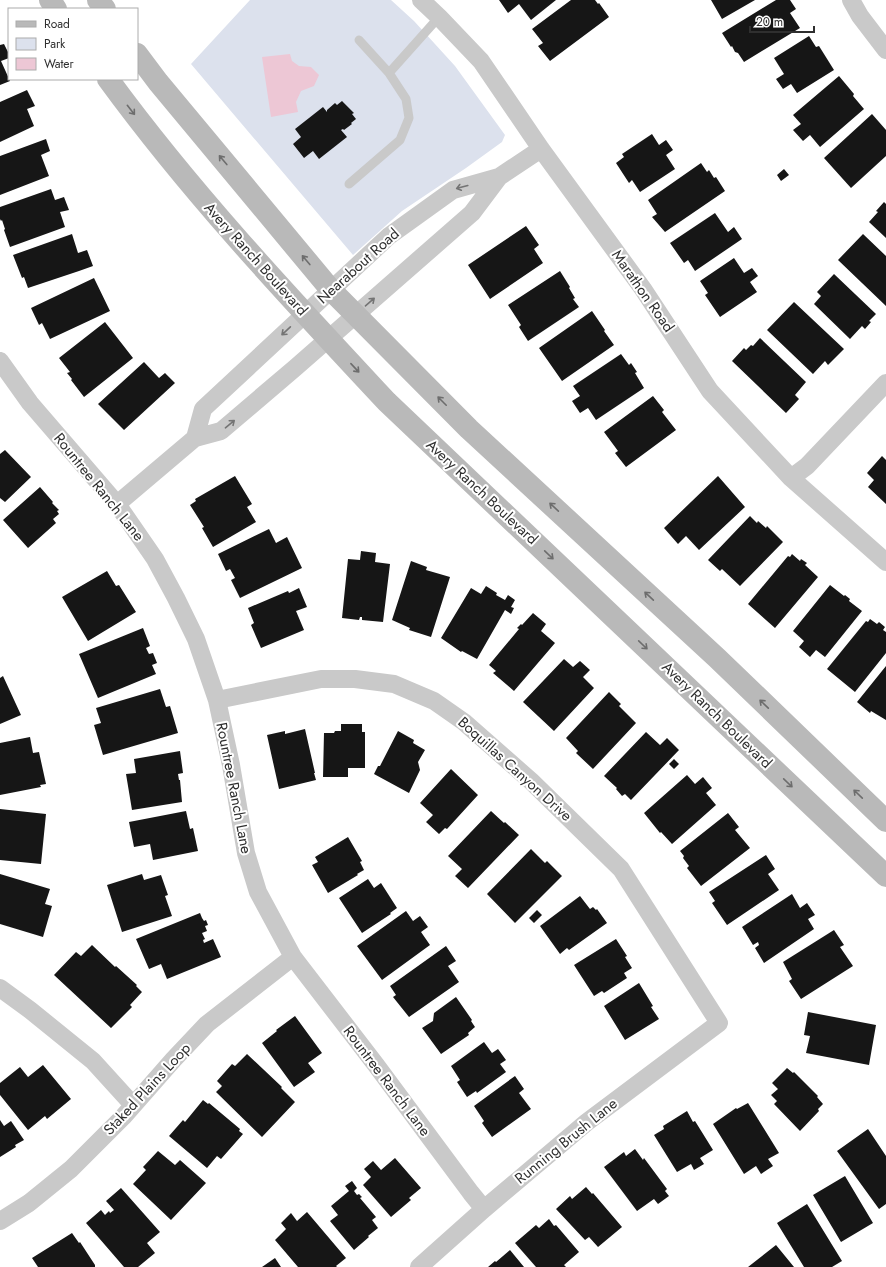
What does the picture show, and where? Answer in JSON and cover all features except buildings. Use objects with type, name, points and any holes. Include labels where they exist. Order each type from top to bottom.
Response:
[{"type":"main road","points":[[98,0],[104,8]]},
{"type":"main road","points":[[138,55],[158,82],[331,290],[469,429],[717,658],[886,821]]},
{"type":"main road","name":"Avery Ranch Boulevard","points":[[109,80],[193,188],[305,314],[387,402],[886,876]]},
{"type":"street","name":"Marathon Road","points":[[421,0],[481,61],[541,149],[643,289],[710,391],[791,478],[886,562]]},
{"type":"street","points":[[851,0],[860,16],[886,50]]},
{"type":"street","name":"Nearabout Road","points":[[116,504],[195,438],[221,431],[472,213],[500,177],[541,149]]},
{"type":"street","name":"Nearabout Road","points":[[195,438],[203,409],[389,236],[453,190],[500,177]]},
{"type":"street","name":"Rountree Ranch Lane","points":[[0,361],[30,403],[116,504],[155,559],[176,598],[196,639],[217,700],[231,765],[246,853],[258,892],[293,957],[484,1209]]},
{"type":"street","points":[[791,478],[807,466],[886,383]]},
{"type":"street","name":"Boquillas Canyon Drive","points":[[217,700],[321,679],[355,679],[394,684],[434,700],[464,722],[531,781],[621,869],[719,1023]]},
{"type":"street","name":"Staked Plains Loop","points":[[0,1221],[29,1203],[71,1169],[133,1105],[207,1024],[293,957]]},
{"type":"street","points":[[0,988],[30,1010],[93,1061],[133,1105]]},
{"type":"street","name":"Running Brush Lane","points":[[418,1267],[587,1122],[719,1023]]},
{"type":"lane","points":[[389,73],[439,17]]},
{"type":"lane","points":[[349,184],[400,140],[409,118],[406,99],[389,73],[359,40]]},
{"type":"green space","points":[[250,0],[391,0],[414,21],[455,66],[505,135],[502,142],[402,211],[353,255],[191,64]]},
{"type":"water","points":[[290,54],[292,61],[299,66],[311,67],[319,75],[314,86],[301,91],[296,102],[298,112],[271,117],[262,57]]}]
